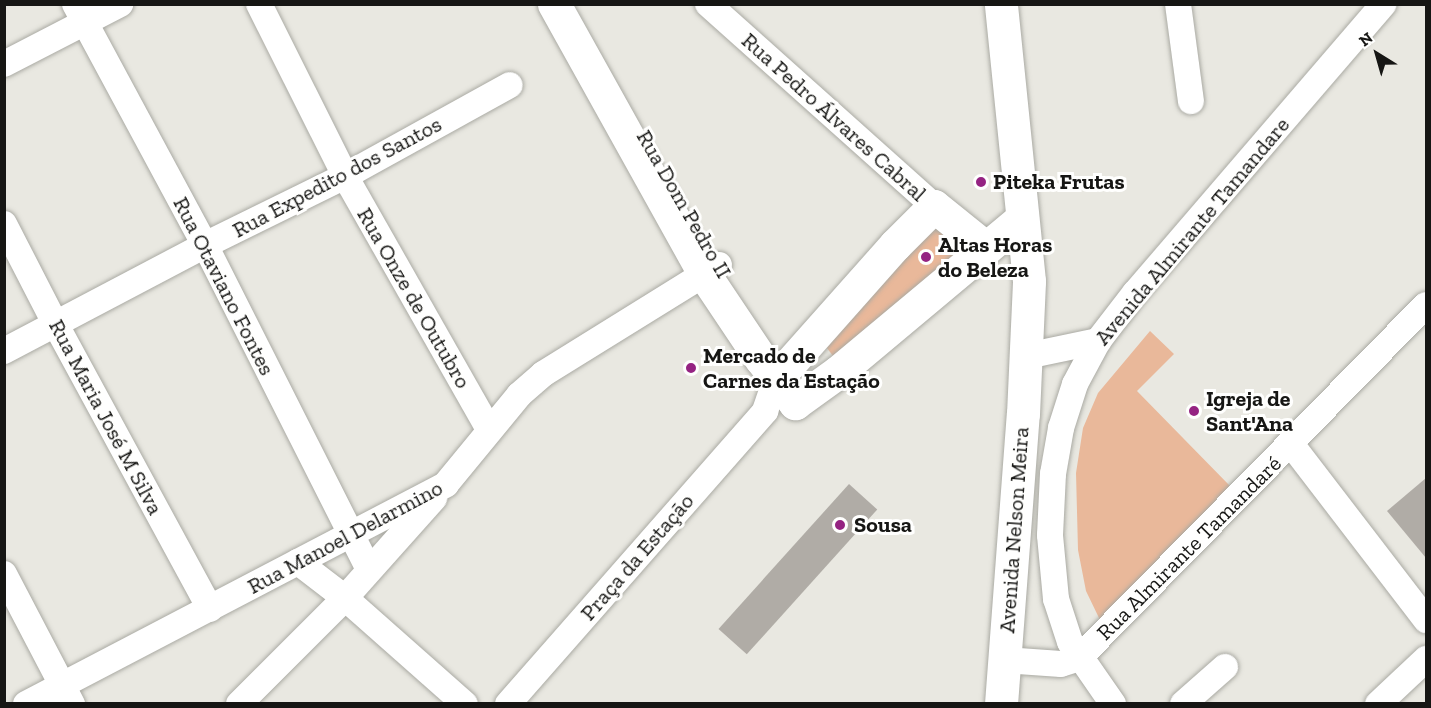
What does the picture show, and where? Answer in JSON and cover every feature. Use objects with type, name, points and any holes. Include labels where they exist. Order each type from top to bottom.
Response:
[{"type":"street","points":[[4,64],[80,14],[120,4]]},
{"type":"street","name":"Rua Onze de Outubro","points":[[259,4],[345,176],[489,430]]},
{"type":"street","name":"Rua Pedro Álvares Cabral","points":[[708,4],[934,206]]},
{"type":"street","name":"Avenida Nelson Meira","points":[[1001,4],[1011,84],[1029,281],[1026,356],[1001,704]]},
{"type":"street","points":[[1178,4],[1191,101]]},
{"type":"street","name":"Avenida Almirante Tamandare","points":[[1113,704],[1079,658],[1064,630],[1056,600],[1050,535],[1053,474],[1061,428],[1075,384],[1098,341],[1143,284],[1384,4]]},
{"type":"street","name":"Rua Dom Pedro II","points":[[568,13],[711,270],[787,391]]},
{"type":"street","name":"Rua Otaviano Fontes","points":[[80,14],[205,245],[369,569]]},
{"type":"street","name":"Rua Expedito dos Santos","points":[[4,351],[205,245],[345,176],[510,85]]},
{"type":"street","points":[[787,391],[895,245],[934,206],[986,248]]},
{"type":"street","points":[[787,391],[986,248],[1022,218]]},
{"type":"street","name":"Rua Maria José M Silva","points":[[4,224],[56,325],[210,609]]},
{"type":"street","name":"Rua Manoel Delarmino","points":[[26,704],[67,694],[210,609],[446,484],[519,395],[543,374],[711,270]]},
{"type":"street","name":"Rua Almirante Tamandaré","points":[[1004,660],[1061,664],[1079,658],[1424,312]]},
{"type":"street","points":[[1026,356],[1098,341]]},
{"type":"street","name":"Praça da Estação","points":[[508,704],[787,391]]},
{"type":"street","points":[[1291,444],[1426,620]]},
{"type":"street","points":[[239,704],[345,598],[446,484]]},
{"type":"street","points":[[298,562],[345,598],[465,704]]},
{"type":"street","points":[[4,574],[67,694]]},
{"type":"street","points":[[1378,704],[1426,659]]},
{"type":"street","points":[[1183,704],[1225,667]]},
{"type":"shaded area","points":[[934,220],[963,248],[836,360],[824,344]]},
{"type":"shaded area","points":[[1150,331],[1174,354],[1137,391],[1230,486],[1100,620],[1086,591],[1078,550],[1076,473],[1083,428],[1098,393]]},
{"type":"building","points":[[1426,478],[1426,558],[1387,511]]},
{"type":"building","points":[[849,484],[877,509],[747,654],[719,629]]},
{"type":"place","name":"Piteka Frutas","points":[[981,182]]},
{"type":"place","name":"Altas Horas do Beleza","points":[[926,257]]},
{"type":"place","name":"Mercado de Carnes da Estação","points":[[691,368]]},
{"type":"place","name":"Igreja de Sant'Ana","points":[[1194,411]]},
{"type":"place","name":"Sousa","points":[[840,525]]}]
